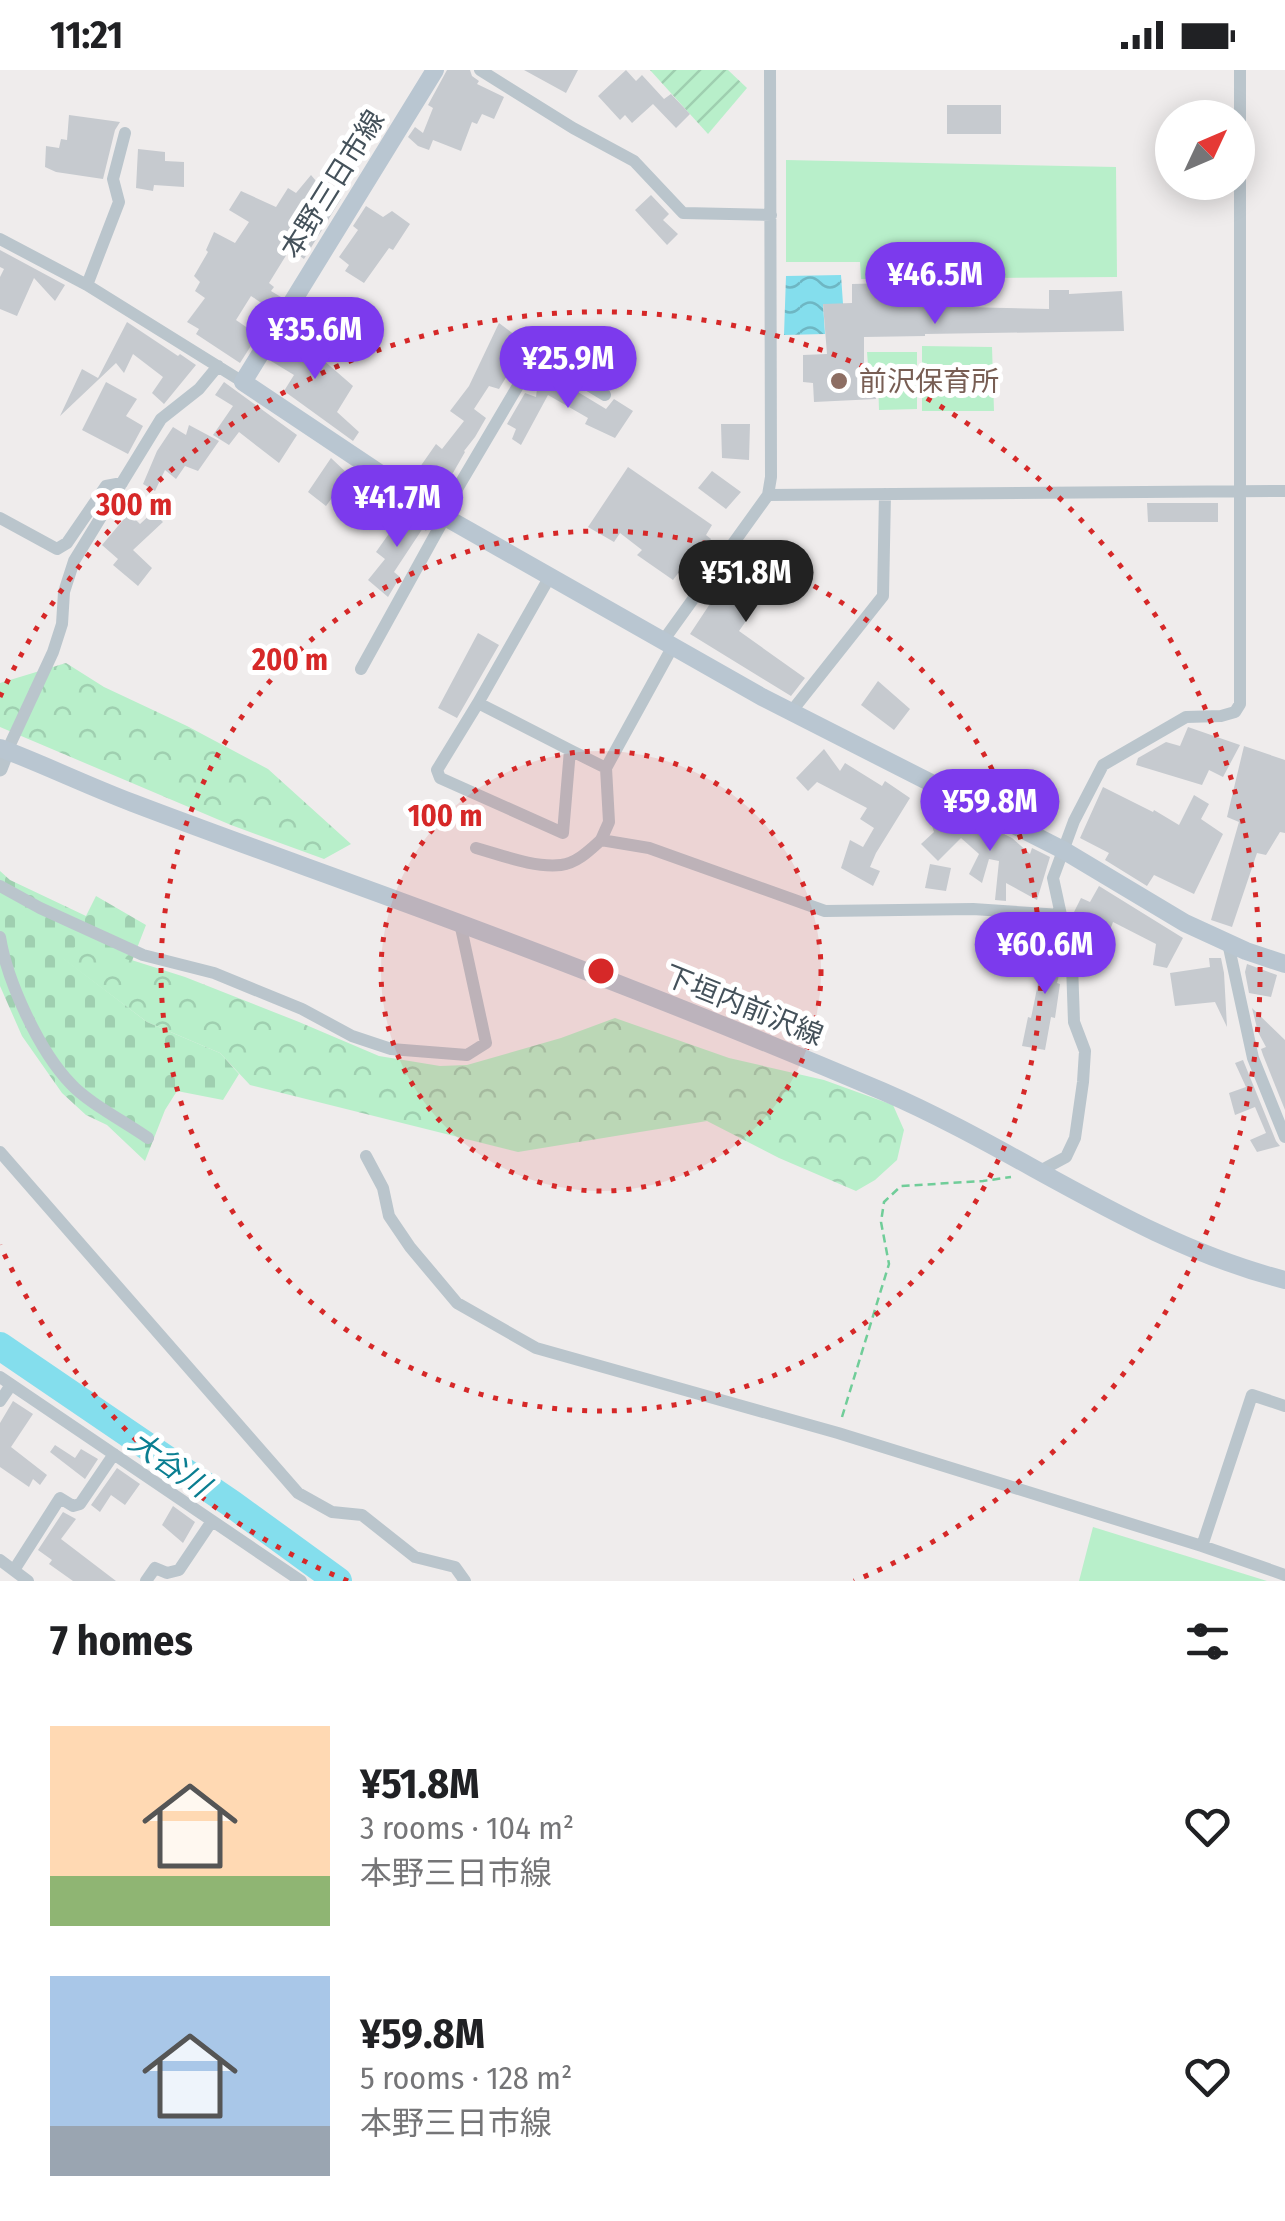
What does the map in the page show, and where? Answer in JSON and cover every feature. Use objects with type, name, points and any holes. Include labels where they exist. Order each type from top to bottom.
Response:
[{"type":"main road","name":"本野三日市線","points":[[243,382],[435,70]]},
{"type":"main road","points":[[243,382],[445,517],[549,578],[790,712],[1063,850],[1185,923],[1246,952],[1285,964]]},
{"type":"main road","name":"下垣内前沢線","points":[[2,756],[664,1002],[888,1094],[1214,1259],[1285,1280]]},
{"type":"street","points":[[480,70],[634,161],[683,213],[772,216]]},
{"type":"street","points":[[476,848],[529,863],[564,865],[601,840],[608,822],[606,768],[668,644],[768,495],[770,70]]},
{"type":"street","points":[[1038,1172],[1066,1157],[1075,1138],[1083,1082],[1084,1051],[1074,1022],[1070,935],[1053,878],[1074,821],[1103,766],[1186,717],[1221,716],[1235,712],[1240,704],[1240,70]]},
{"type":"street","points":[[87,284],[120,202],[114,179],[124,132]]},
{"type":"street","points":[[0,239],[87,284],[243,382]]},
{"type":"street","points":[[2,756],[53,652],[74,561],[161,419],[199,388],[218,366]]},
{"type":"street","points":[[361,669],[445,517],[447,506],[525,374],[570,374],[605,394]]},
{"type":"street","points":[[0,518],[57,549],[68,543],[106,486],[122,483]]},
{"type":"street","points":[[768,495],[1285,491]]},
{"type":"street","points":[[790,712],[883,596],[885,494]]},
{"type":"street","points":[[549,578],[437,770],[440,778],[563,833],[570,750]]},
{"type":"street","points":[[478,703],[606,768]]},
{"type":"street","points":[[601,840],[649,848],[825,911],[973,909],[1061,915]]},
{"type":"street","points":[[0,886],[143,955],[214,972],[352,1036],[391,1049],[467,1056],[486,1043],[460,924]]},
{"type":"street","points":[[0,937],[10,980],[54,1064],[73,1087],[148,1138]]},
{"type":"street","points":[[1228,943],[1253,1058],[1285,1137]]},
{"type":"street","points":[[0,1152],[298,1493],[332,1512],[362,1516],[415,1557],[456,1568],[464,1581]]},
{"type":"street","points":[[366,1156],[383,1188],[389,1216],[456,1302],[536,1348],[838,1433],[1285,1575]]},
{"type":"street","points":[[0,1401],[6,1381],[301,1581]]},
{"type":"street","points":[[1202,1546],[1252,1395],[1285,1406]]},
{"type":"street","points":[[14,1570],[60,1498],[74,1506],[80,1504],[114,1454]]},
{"type":"street","points":[[146,1581],[155,1568],[167,1573],[179,1570],[212,1521]]},
{"type":"street","points":[[0,1560],[28,1581]]},
{"type":"path","points":[[838,1433],[889,1264],[881,1222],[884,1202],[902,1186],[984,1181],[1038,1172]]},
{"type":"green space","points":[[650,70],[728,70],[747,88],[708,134]]},
{"type":"green space","points":[[786,160],[1116,167],[1117,277],[861,279],[860,262],[786,262]]},
{"type":"green space","points":[[922,346],[992,347],[994,411],[922,411]]},
{"type":"green space","points":[[867,352],[917,352],[917,409],[879,410],[878,379],[869,378]]},
{"type":"green space","points":[[66,663],[104,687],[268,769],[351,844],[324,859],[231,825],[0,727],[0,683]]},
{"type":"green space","points":[[0,871],[10,880],[86,916],[96,896],[146,925],[132,961],[78,944],[63,958],[147,1022],[220,1053],[239,1074],[223,1100],[177,1091],[165,1110],[145,1161],[107,1125],[86,1115],[62,1093],[22,1036],[0,986]]},
{"type":"green space","points":[[78,943],[185,977],[379,1056],[440,1066],[467,1065],[615,1018],[729,1058],[824,1080],[893,1105],[904,1130],[897,1160],[856,1191],[707,1121],[518,1152],[250,1085],[220,1053],[147,1022],[62,958]]},
{"type":"green space","points":[[1093,1527],[1267,1581],[1079,1581]]},
{"type":"water","points":[[841,275],[843,304],[823,304],[825,334],[784,335],[786,276]]},
{"type":"building","points":[[447,70],[470,70],[479,81],[477,84],[504,97],[494,119],[482,114],[477,124],[472,122],[461,151],[433,140],[429,150],[408,137],[415,127],[423,133],[433,108],[428,105]]},
{"type":"building","points":[[524,70],[578,70],[566,93]]},
{"type":"building","points":[[626,70],[636,81],[642,75],[664,99],[671,94],[690,114],[676,128],[653,104],[632,123],[625,115],[620,120],[598,96]]},
{"type":"building","points":[[947,105],[1001,105],[1001,134],[947,134]]},
{"type":"building","points":[[69,115],[120,122],[103,179],[45,167],[46,146],[59,148],[61,139],[67,140]]},
{"type":"building","points":[[138,149],[165,152],[165,161],[184,162],[184,187],[154,185],[153,191],[136,188]]},
{"type":"building","points":[[311,175],[321,187],[341,199],[304,259],[290,249],[269,283],[274,287],[271,291],[281,297],[272,310],[251,296],[236,320],[258,335],[240,363],[196,334],[199,329],[187,322],[205,298],[195,291],[200,282],[194,276],[214,232],[235,243],[249,222],[229,210],[241,191],[276,207],[288,188],[296,193]]},
{"type":"building","points":[[651,195],[669,214],[663,220],[678,234],[667,245],[635,210]]},
{"type":"building","points":[[366,206],[383,217],[392,211],[410,224],[364,283],[345,271],[349,265],[339,257],[358,230],[353,226]]},
{"type":"building","points":[[0,250],[65,285],[55,301],[34,278],[17,316],[0,309],[0,277],[4,269],[0,267]]},
{"type":"building","points":[[924,282],[924,294],[950,296],[949,287],[961,288],[961,307],[1049,309],[1049,290],[1069,290],[1069,294],[1122,291],[1124,331],[864,337],[864,381],[876,381],[876,399],[814,402],[813,383],[803,382],[803,355],[827,354],[823,304],[852,303],[852,284]]},
{"type":"building","points":[[127,322],[196,365],[164,404],[152,393],[163,377],[133,354],[124,373],[116,363],[60,416],[82,369],[98,378]]},
{"type":"building","points":[[499,323],[523,341],[506,367],[511,369],[499,389],[489,386],[474,409],[486,418],[442,492],[434,485],[429,491],[413,477],[436,444],[442,449],[464,421],[450,411],[469,386]]},
{"type":"building","points":[[290,330],[316,349],[314,352],[353,386],[337,412],[359,432],[353,441],[284,391],[294,375],[271,361]]},
{"type":"building","points":[[106,382],[137,399],[126,416],[143,426],[128,454],[82,430]]},
{"type":"building","points":[[224,382],[297,435],[279,463],[239,432],[229,445],[213,435],[233,406],[215,395]]},
{"type":"building","points":[[531,384],[568,386],[606,409],[614,399],[633,411],[615,438],[585,424],[588,418],[548,395],[521,445],[512,439],[516,429],[507,424],[525,393],[536,397],[537,389]]},
{"type":"building","points":[[721,424],[750,424],[749,460],[722,458]]},
{"type":"building","points":[[189,425],[219,441],[198,471],[185,466],[176,479],[165,470],[155,491],[143,484],[173,427],[186,435]]},
{"type":"building","points":[[331,458],[349,475],[326,506],[308,492]]},
{"type":"building","points":[[628,467],[712,525],[706,535],[711,539],[692,567],[686,563],[673,580],[637,555],[642,550],[620,533],[614,542],[588,527]]},
{"type":"building","points":[[712,471],[741,492],[726,509],[698,488]]},
{"type":"building","points":[[1147,503],[1218,503],[1218,522],[1148,522]]},
{"type":"building","points":[[411,509],[431,522],[394,572],[400,577],[388,597],[368,580],[385,559],[376,552]]},
{"type":"building","points":[[153,512],[163,522],[133,550],[152,568],[138,586],[113,565],[118,559],[102,545],[129,513],[140,524]]},
{"type":"building","points":[[769,545],[787,560],[739,631],[805,678],[791,696],[690,634],[731,572],[749,584]]},
{"type":"building","points":[[478,633],[499,645],[457,718],[438,708]]},
{"type":"building","points":[[878,681],[910,709],[894,730],[861,705]]},
{"type":"building","points":[[1188,727],[1240,745],[1223,777],[1209,770],[1202,785],[1136,765],[1138,758],[1166,742],[1180,746]]},
{"type":"building","points":[[1244,746],[1285,760],[1285,833],[1280,832],[1266,855],[1257,853],[1232,927],[1211,920],[1239,822],[1227,817]]},
{"type":"building","points":[[824,749],[840,771],[845,763],[882,786],[885,781],[910,798],[870,867],[880,871],[873,886],[841,868],[850,840],[863,847],[874,828],[860,819],[867,808],[817,782],[808,791],[796,778]]},
{"type":"building","points":[[1103,787],[1179,825],[1194,795],[1209,804],[1201,819],[1223,834],[1194,894],[1154,875],[1147,886],[1105,860],[1109,853],[1080,838]]},
{"type":"building","points":[[946,805],[961,817],[970,817],[985,841],[991,830],[996,832],[995,836],[998,831],[1030,854],[1032,848],[1050,857],[1037,900],[1006,883],[1006,901],[995,900],[999,861],[989,859],[982,883],[969,874],[979,854],[961,838],[938,861],[921,844],[934,832],[932,826]]},
{"type":"building","points":[[930,864],[951,868],[946,891],[925,888]]},
{"type":"building","points":[[1099,886],[1183,938],[1167,968],[1153,965],[1156,944],[1113,922],[1110,930],[1073,914],[1081,898],[1090,902]]},
{"type":"building","points":[[1047,936],[1061,938],[1062,964],[1055,1018],[1051,1017],[1045,1050],[1022,1046],[1043,959],[1047,960]]},
{"type":"building","points":[[1209,958],[1221,958],[1227,1027],[1215,1002],[1175,1006],[1170,973],[1210,967]]},
{"type":"building","points":[[1247,964],[1277,975],[1271,997],[1249,993]]},
{"type":"building","points":[[1252,1008],[1285,1040],[1285,1110],[1261,1049],[1266,1047]]},
{"type":"building","points":[[1243,1060],[1280,1146],[1257,1152],[1250,1140],[1266,1133],[1255,1107],[1235,1115],[1229,1093],[1246,1087],[1235,1063]]},
{"type":"building","points":[[13,1401],[33,1414],[11,1447],[47,1475],[40,1485],[33,1479],[29,1487],[0,1467],[0,1423]]},
{"type":"building","points":[[55,1445],[75,1458],[81,1449],[98,1459],[85,1479],[50,1452]]},
{"type":"building","points":[[117,1468],[140,1484],[125,1505],[111,1495],[100,1512],[91,1505]]},
{"type":"building","points":[[173,1506],[195,1522],[183,1543],[162,1525]]},
{"type":"building","points":[[63,1512],[76,1519],[61,1539],[116,1581],[73,1581],[49,1564],[52,1560],[38,1550]]},
{"type":"waterway","name":"大谷川","points":[[0,1346],[338,1581]]},
{"type":"place","name":"前沢保育所","points":[[839,381]]}]
